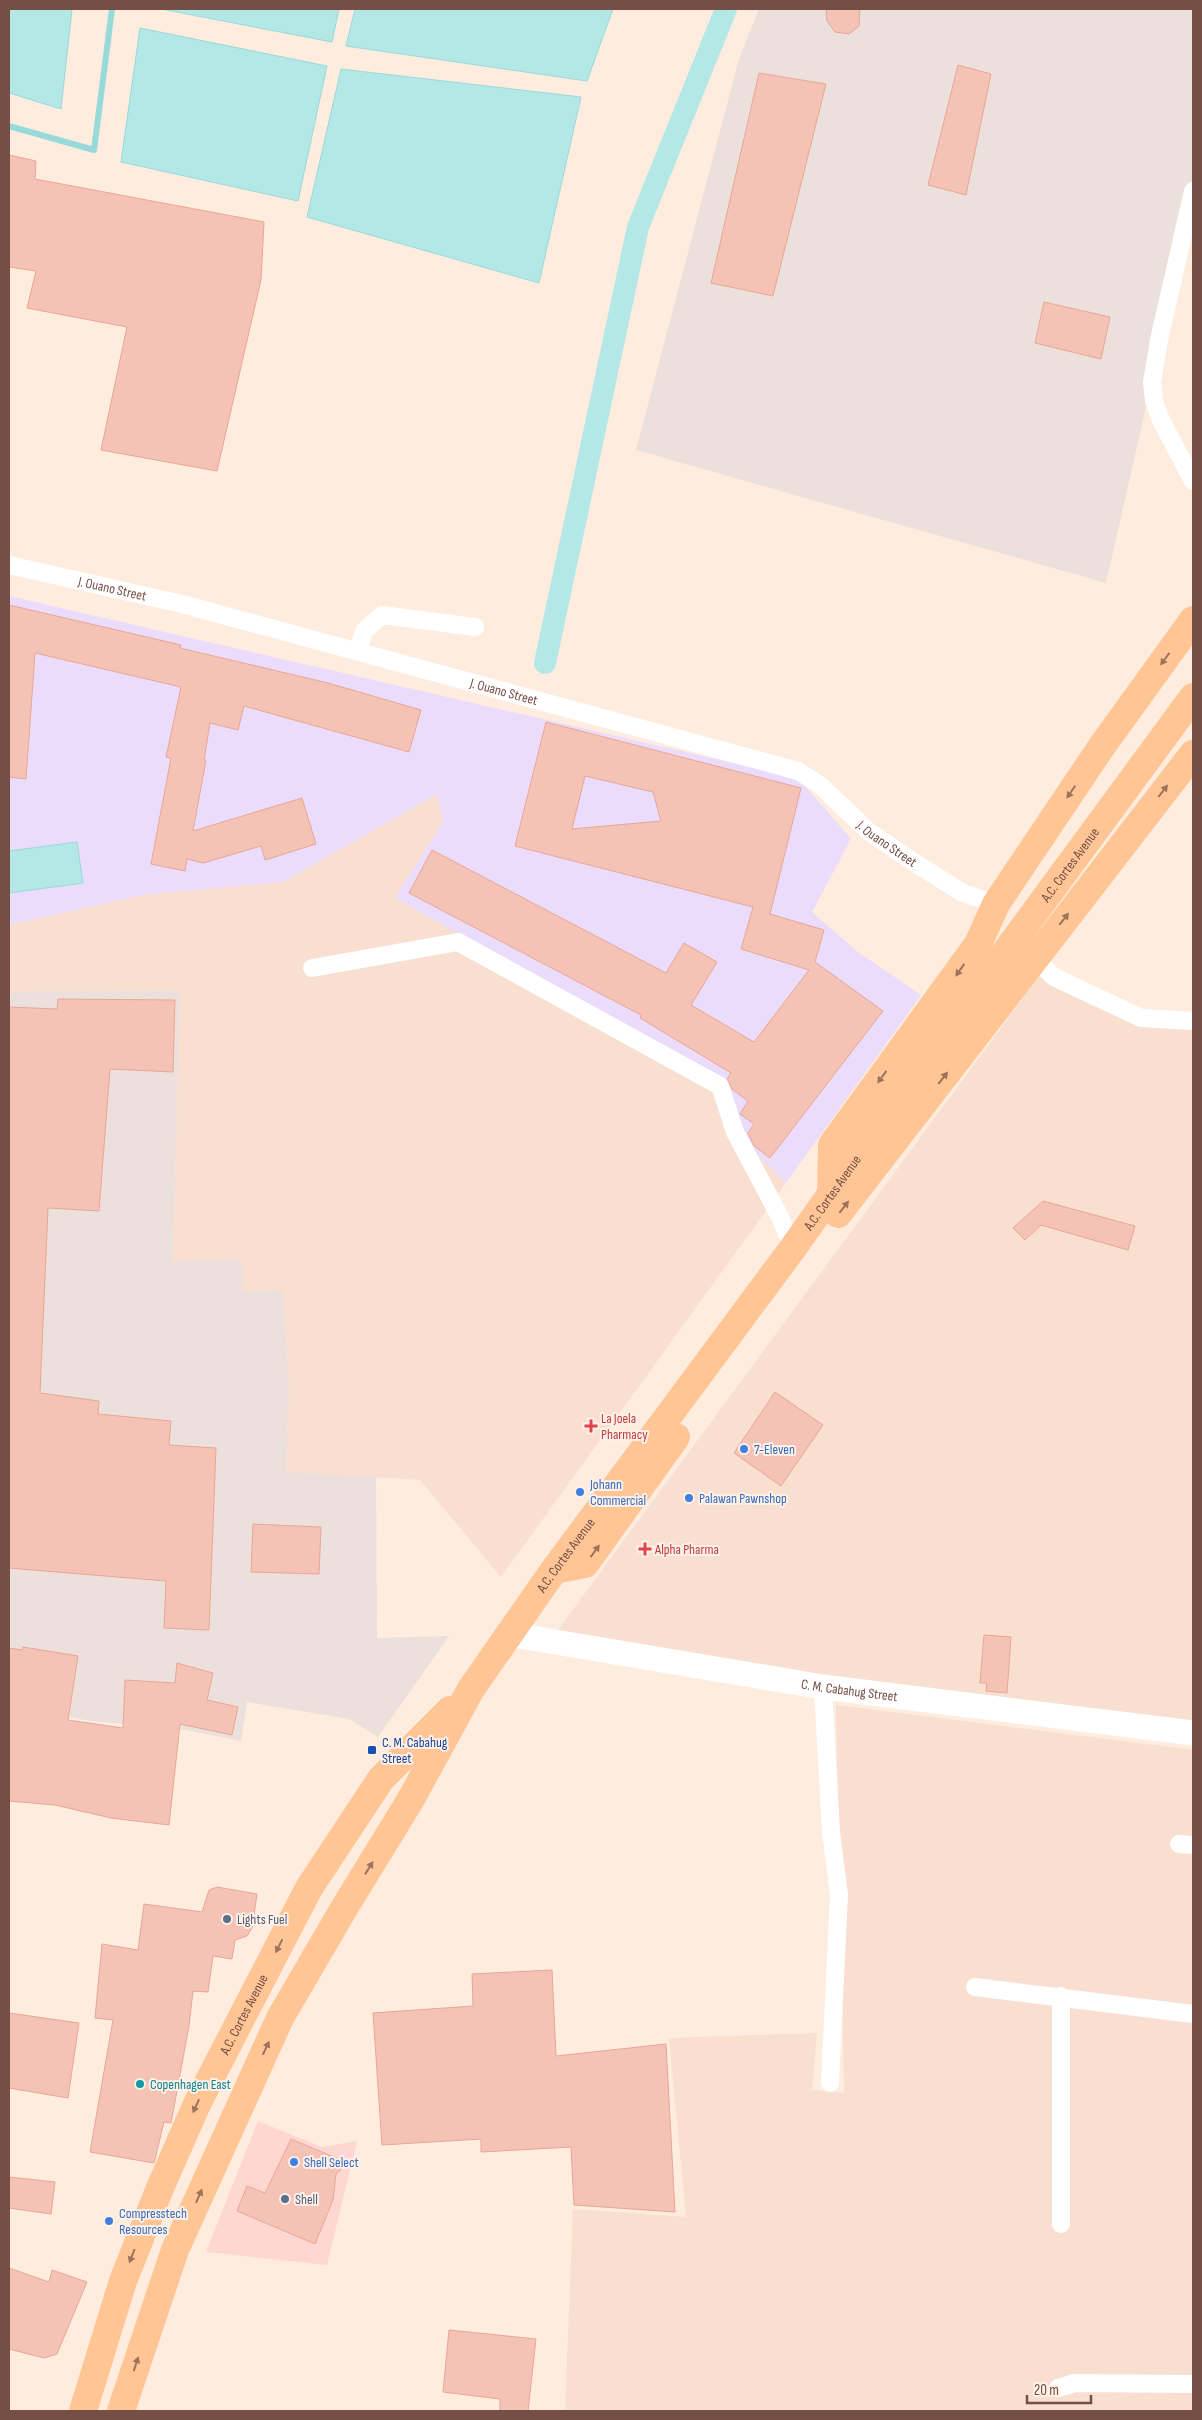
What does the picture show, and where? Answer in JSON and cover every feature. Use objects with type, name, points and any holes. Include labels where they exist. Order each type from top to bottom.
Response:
[{"type":"main road","points":[[831,1194],[832,1145],[978,944],[996,904],[1102,746],[1193,620]]},
{"type":"main road","name":"A.C. Cortes Avenue","points":[[120,2411],[175,2250],[280,2018],[411,1799],[470,1689],[554,1570],[793,1248],[910,1082],[1193,697]]},
{"type":"main road","points":[[554,1570],[585,1564],[795,1270],[1193,754]]},
{"type":"main road","name":"A.C. Cortes Avenue","points":[[82,2411],[132,2255],[186,2129],[201,2095],[309,1888],[381,1779],[470,1689]]},
{"type":"street","points":[[1193,190],[1159,340],[1152,382],[1154,401],[1161,420],[1193,482]]},
{"type":"street","name":"J. Ouano Street","points":[[9,565],[182,604],[358,650],[798,771],[820,785],[868,831],[964,893],[996,904]]},
{"type":"street","points":[[358,650],[364,631],[382,615],[475,628]]},
{"type":"street","points":[[312,968],[458,942],[720,1086],[734,1132],[780,1218],[793,1248]]},
{"type":"street","points":[[1034,958],[1054,977],[1141,1018],[1193,1021]]},
{"type":"street","name":"C. M. Cabahug Street","points":[[508,1634],[823,1687],[1193,1733]]},
{"type":"street","points":[[823,1687],[832,1832],[839,1895],[830,2083]]},
{"type":"street","points":[[975,1987],[1061,1996],[1193,2014]]},
{"type":"street","points":[[1061,1996],[1061,2224]]},
{"type":"street","points":[[1058,2388],[1075,2383],[1193,2384]]},
{"type":"shaded area","points":[[759,9],[1193,9],[1193,200],[1106,583],[636,450],[739,59]]},
{"type":"shaded area","points":[[9,596],[798,778],[851,839],[812,912],[858,952],[921,995],[786,1183],[743,1140],[722,1084],[395,898],[443,822],[437,794],[283,882],[142,895],[9,925]]},
{"type":"shaded area","points":[[437,794],[443,822],[395,898],[722,1084],[743,1140],[786,1183],[501,1577],[420,1480],[286,1472],[289,1380],[283,1290],[242,1291],[241,1259],[173,1262],[180,991],[9,992],[9,925],[142,895],[283,882]]},
{"type":"shaded area","points":[[1040,975],[1193,1026],[1193,1726],[843,1679],[555,1634]]},
{"type":"shaded area","points":[[180,991],[173,1261],[242,1259],[242,1291],[283,1290],[289,1380],[286,1472],[376,1477],[377,1638],[449,1636],[378,1737],[349,1719],[247,1702],[241,1741],[186,1730],[92,1721],[9,1708],[9,992]]},
{"type":"shaded area","points":[[836,1705],[1193,1750],[1193,2411],[565,2411],[573,2209],[686,2217],[669,2038],[817,2033],[812,2090],[844,2093]]},
{"type":"shaded area","name":"Shell","points":[[258,2121],[322,2147],[357,2141],[327,2265],[206,2252]]},
{"type":"water","points":[[9,9],[72,9],[61,109],[9,93]]},
{"type":"water","points":[[161,9],[339,9],[332,42]]},
{"type":"water","points":[[355,9],[613,9],[587,81],[346,46]]},
{"type":"water","points":[[140,28],[327,66],[298,201],[121,162]]},
{"type":"water","points":[[341,69],[581,97],[539,283],[307,217]]},
{"type":"water","points":[[77,842],[83,883],[9,893],[9,851]]},
{"type":"building","points":[[826,9],[860,9],[859,26],[849,34],[835,32],[827,21]]},
{"type":"building","points":[[958,65],[991,74],[966,195],[928,185]]},
{"type":"building","points":[[759,73],[826,84],[773,296],[711,283]]},
{"type":"building","points":[[9,155],[36,161],[35,179],[264,222],[261,280],[217,471],[101,450],[127,327],[27,308],[36,271],[9,267]]},
{"type":"building","points":[[1044,302],[1110,317],[1101,359],[1035,343]]},
{"type":"building","points":[[9,605],[181,645],[180,648],[328,683],[421,710],[409,752],[244,706],[238,730],[210,723],[204,760],[206,760],[193,831],[302,798],[316,844],[265,860],[261,846],[203,863],[187,859],[185,871],[151,864],[171,758],[166,757],[181,687],[35,653],[26,779],[9,777]]},
{"type":"building","points":[[546,722],[801,788],[770,914],[824,930],[815,962],[883,1011],[770,1158],[754,1146],[748,1133],[754,1124],[740,1114],[748,1101],[732,1089],[727,1079],[731,1073],[640,1018],[641,1015],[409,893],[432,850],[666,973],[684,943],[717,962],[691,1005],[754,1042],[809,970],[741,949],[753,907],[515,846]],"holes":[[[585,776],[653,792],[661,821],[572,829]]]},
{"type":"building","points":[[58,999],[175,1000],[173,1072],[110,1069],[99,1211],[48,1208],[40,1393],[99,1401],[98,1414],[171,1421],[169,1445],[216,1448],[209,1630],[164,1628],[166,1581],[9,1568],[9,1007],[57,1009]]},
{"type":"building","points":[[1043,1201],[1135,1226],[1128,1250],[1041,1225],[1025,1240],[1013,1228]]},
{"type":"building","points":[[775,1392],[823,1425],[781,1486],[734,1453]]},
{"type":"building","points":[[253,1524],[321,1527],[319,1574],[251,1572]]},
{"type":"building","points":[[984,1635],[1011,1637],[1007,1693],[986,1691],[987,1683],[980,1683]]},
{"type":"building","points":[[23,1647],[78,1656],[68,1720],[123,1728],[125,1680],[175,1683],[177,1663],[213,1673],[207,1700],[238,1707],[232,1735],[180,1724],[169,1825],[111,1818],[55,1805],[9,1801],[9,1648],[22,1650]]},
{"type":"building","points":[[217,1887],[257,1894],[252,1928],[247,1936],[235,1940],[232,1959],[213,1956],[208,1992],[193,1991],[189,2026],[171,2123],[164,2122],[154,2163],[90,2152],[113,2020],[95,2018],[102,1944],[138,1950],[144,1904],[202,1912],[209,1890]]},
{"type":"building","points":[[552,1970],[556,2056],[666,2044],[675,2212],[574,2205],[571,2147],[481,2152],[481,2139],[382,2145],[373,2013],[473,2006],[472,1974]]},
{"type":"building","points":[[9,2013],[79,2023],[68,2098],[9,2088]]},
{"type":"building","points":[[291,2139],[348,2163],[336,2174],[333,2200],[315,2244],[237,2211],[247,2186],[265,2193]]},
{"type":"building","points":[[9,2177],[55,2182],[51,2214],[9,2208]]},
{"type":"building","points":[[9,2268],[49,2282],[52,2270],[87,2282],[57,2354],[44,2358],[9,2349]]},
{"type":"building","points":[[449,2330],[536,2339],[528,2411],[500,2411],[500,2399],[443,2392]]},
{"type":"waterway","points":[[9,126],[94,150],[112,9]]},
{"type":"waterway","points":[[545,663],[638,227],[726,9]]},
{"type":"place","name":"La Joela Pharmacy","points":[[591,1426]]},
{"type":"place","name":"7-Eleven","points":[[744,1449]]},
{"type":"place","name":"Johann Commercial","points":[[580,1492]]},
{"type":"place","name":"Palawan Pawnshop","points":[[689,1498]]},
{"type":"place","name":"Alpha Pharma","points":[[645,1549]]},
{"type":"place","name":"C. M. Cabahug Street","points":[[372,1750]]},
{"type":"place","name":"Lights Fuel","points":[[227,1919]]},
{"type":"place","name":"Copenhagen East","points":[[140,2084]]},
{"type":"place","name":"Shell Select","points":[[294,2162]]},
{"type":"place","name":"Shell","points":[[285,2199]]},
{"type":"place","name":"Compresstech Resources","points":[[109,2221]]}]
